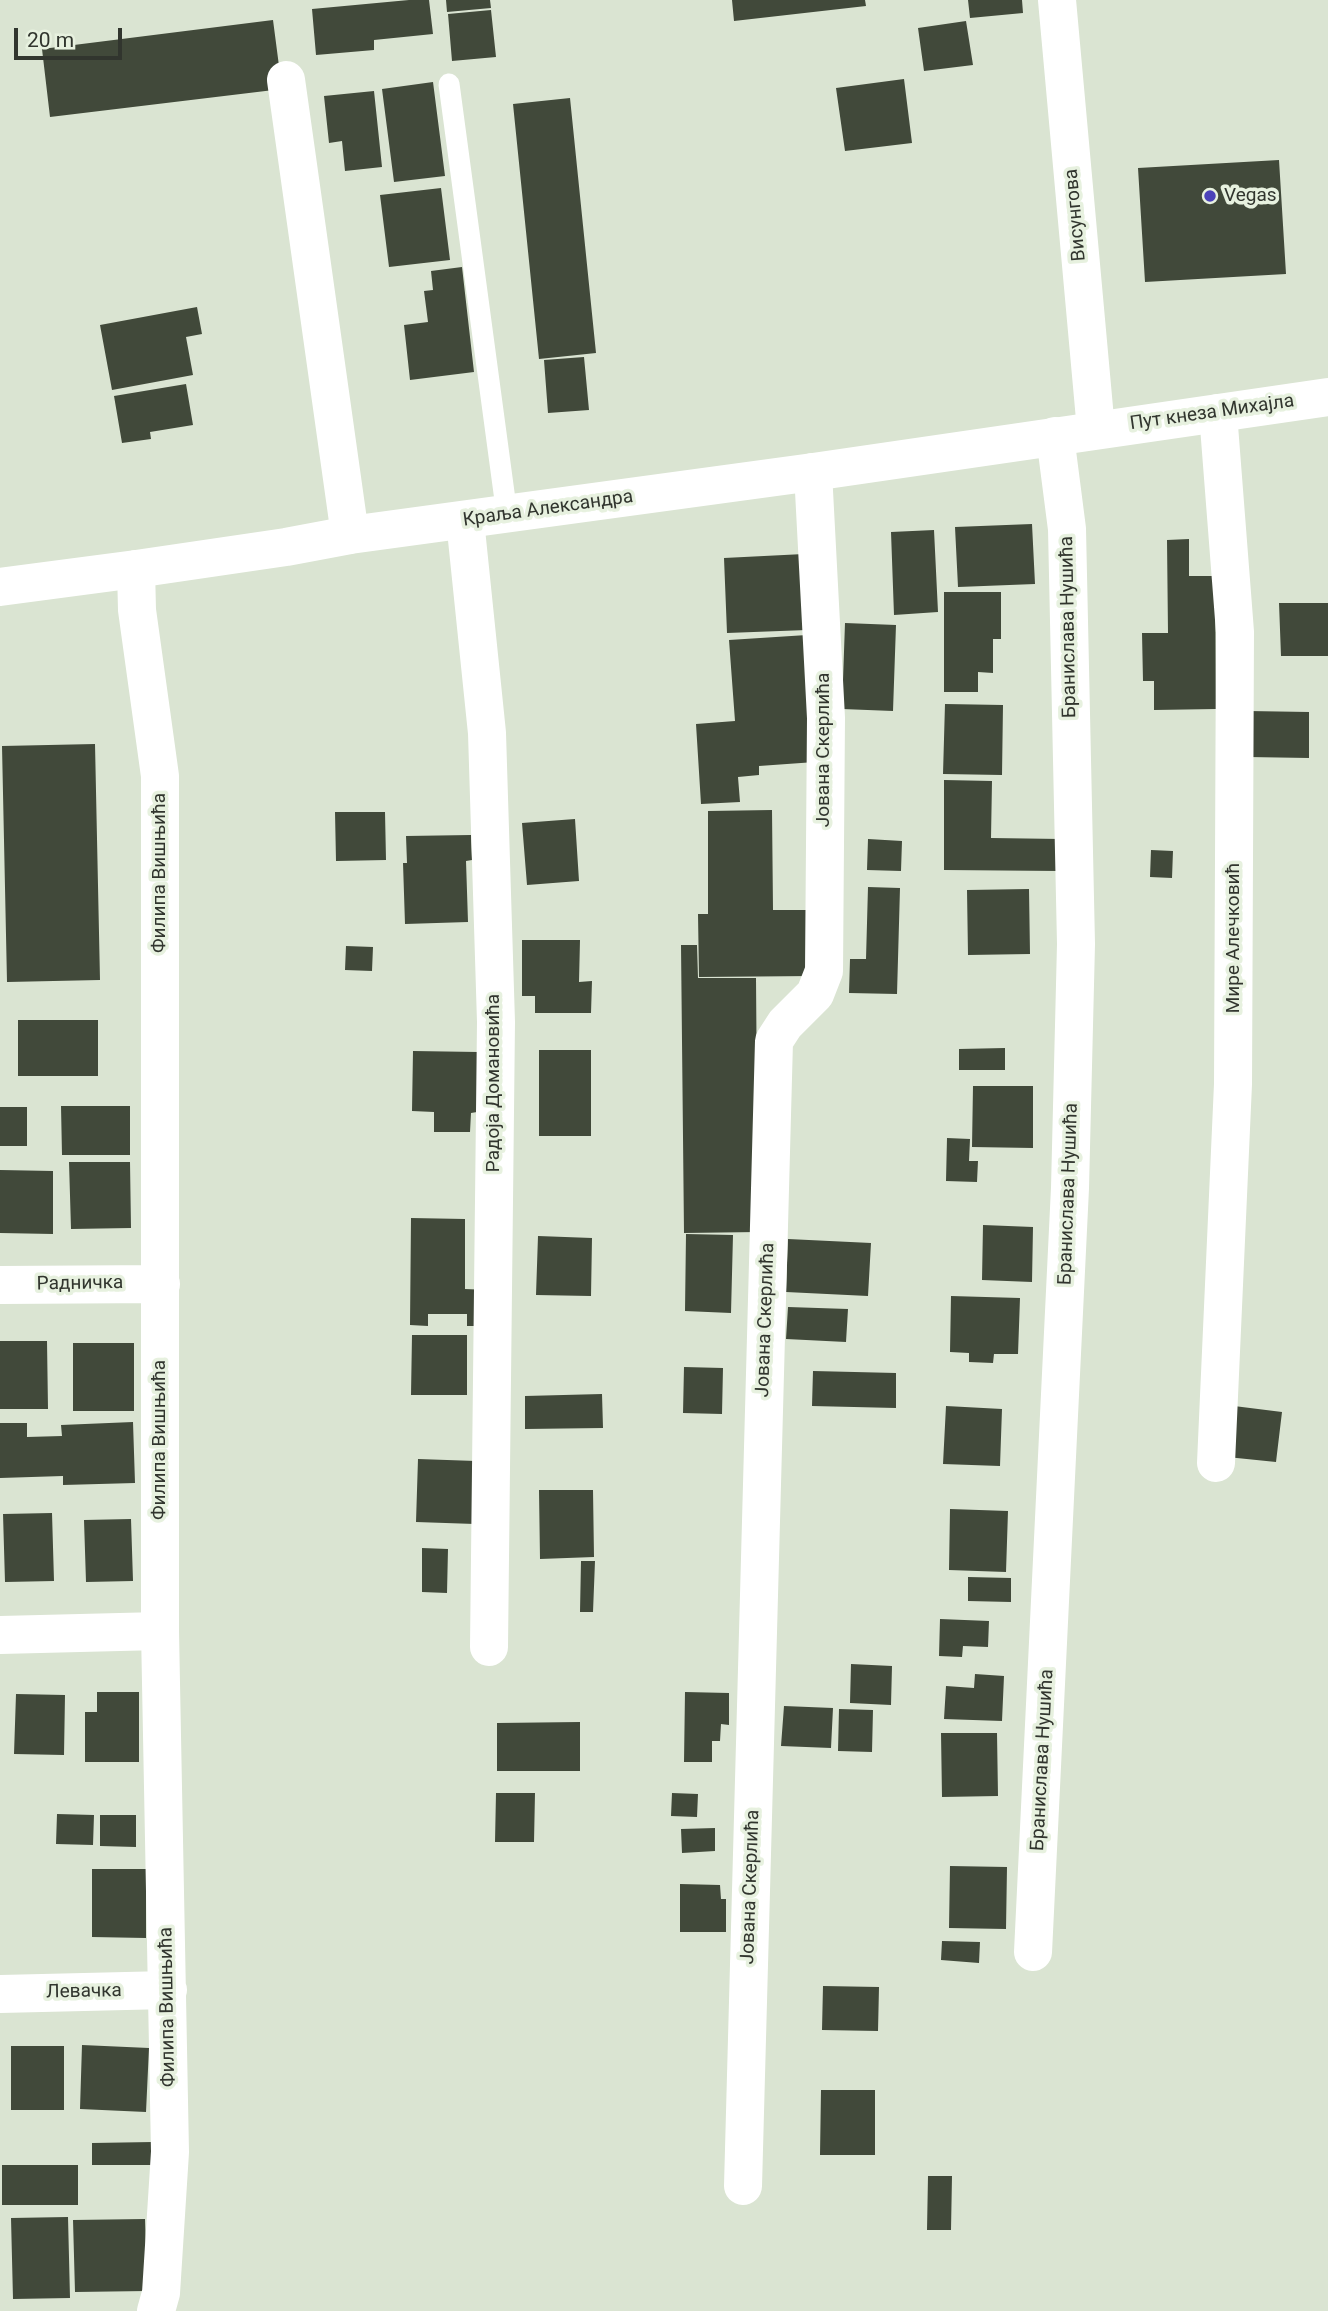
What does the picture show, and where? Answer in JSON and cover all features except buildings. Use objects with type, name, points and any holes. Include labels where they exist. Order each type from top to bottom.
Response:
[{"type":"street","name":"Висунгова","points":[[1057,0],[1096,430]]},
{"type":"street","points":[[286,80],[351,535]]},
{"type":"street","name":"Пут кнеза Михајла","points":[[1096,430],[1328,397]]},
{"type":"street","name":"Мире Алечковић","points":[[1216,1463],[1233,1084],[1235,632],[1218,413]]},
{"type":"street","name":"Краља Александра","points":[[0,587],[1096,430]]},
{"type":"street","name":"Бранислава Нушића","points":[[1033,1952],[1070,1188],[1076,944],[1067,529],[1055,436]]},
{"type":"street","name":"Јована Скерлића","points":[[743,2186],[774,1041],[785,1024],[815,994],[824,971],[826,718],[813,472]]},
{"type":"street","name":"Радоја Домановића","points":[[465,520],[487,733],[496,1022],[489,1647]]},
{"type":"street","name":"Филипа Вишњића","points":[[136,569],[137,610],[160,776],[160,1632],[170,2152],[161,2293],[156,2311]]},
{"type":"street","name":"Радничка","points":[[0,1285],[161,1284]]},
{"type":"street","points":[[0,1635],[160,1632]]},
{"type":"street","name":"Левачка","points":[[0,1994],[168,1990]]},
{"type":"lane","points":[[449,84],[507,514]]},
{"type":"place","name":"Vegas","points":[[1210,196]]}]
